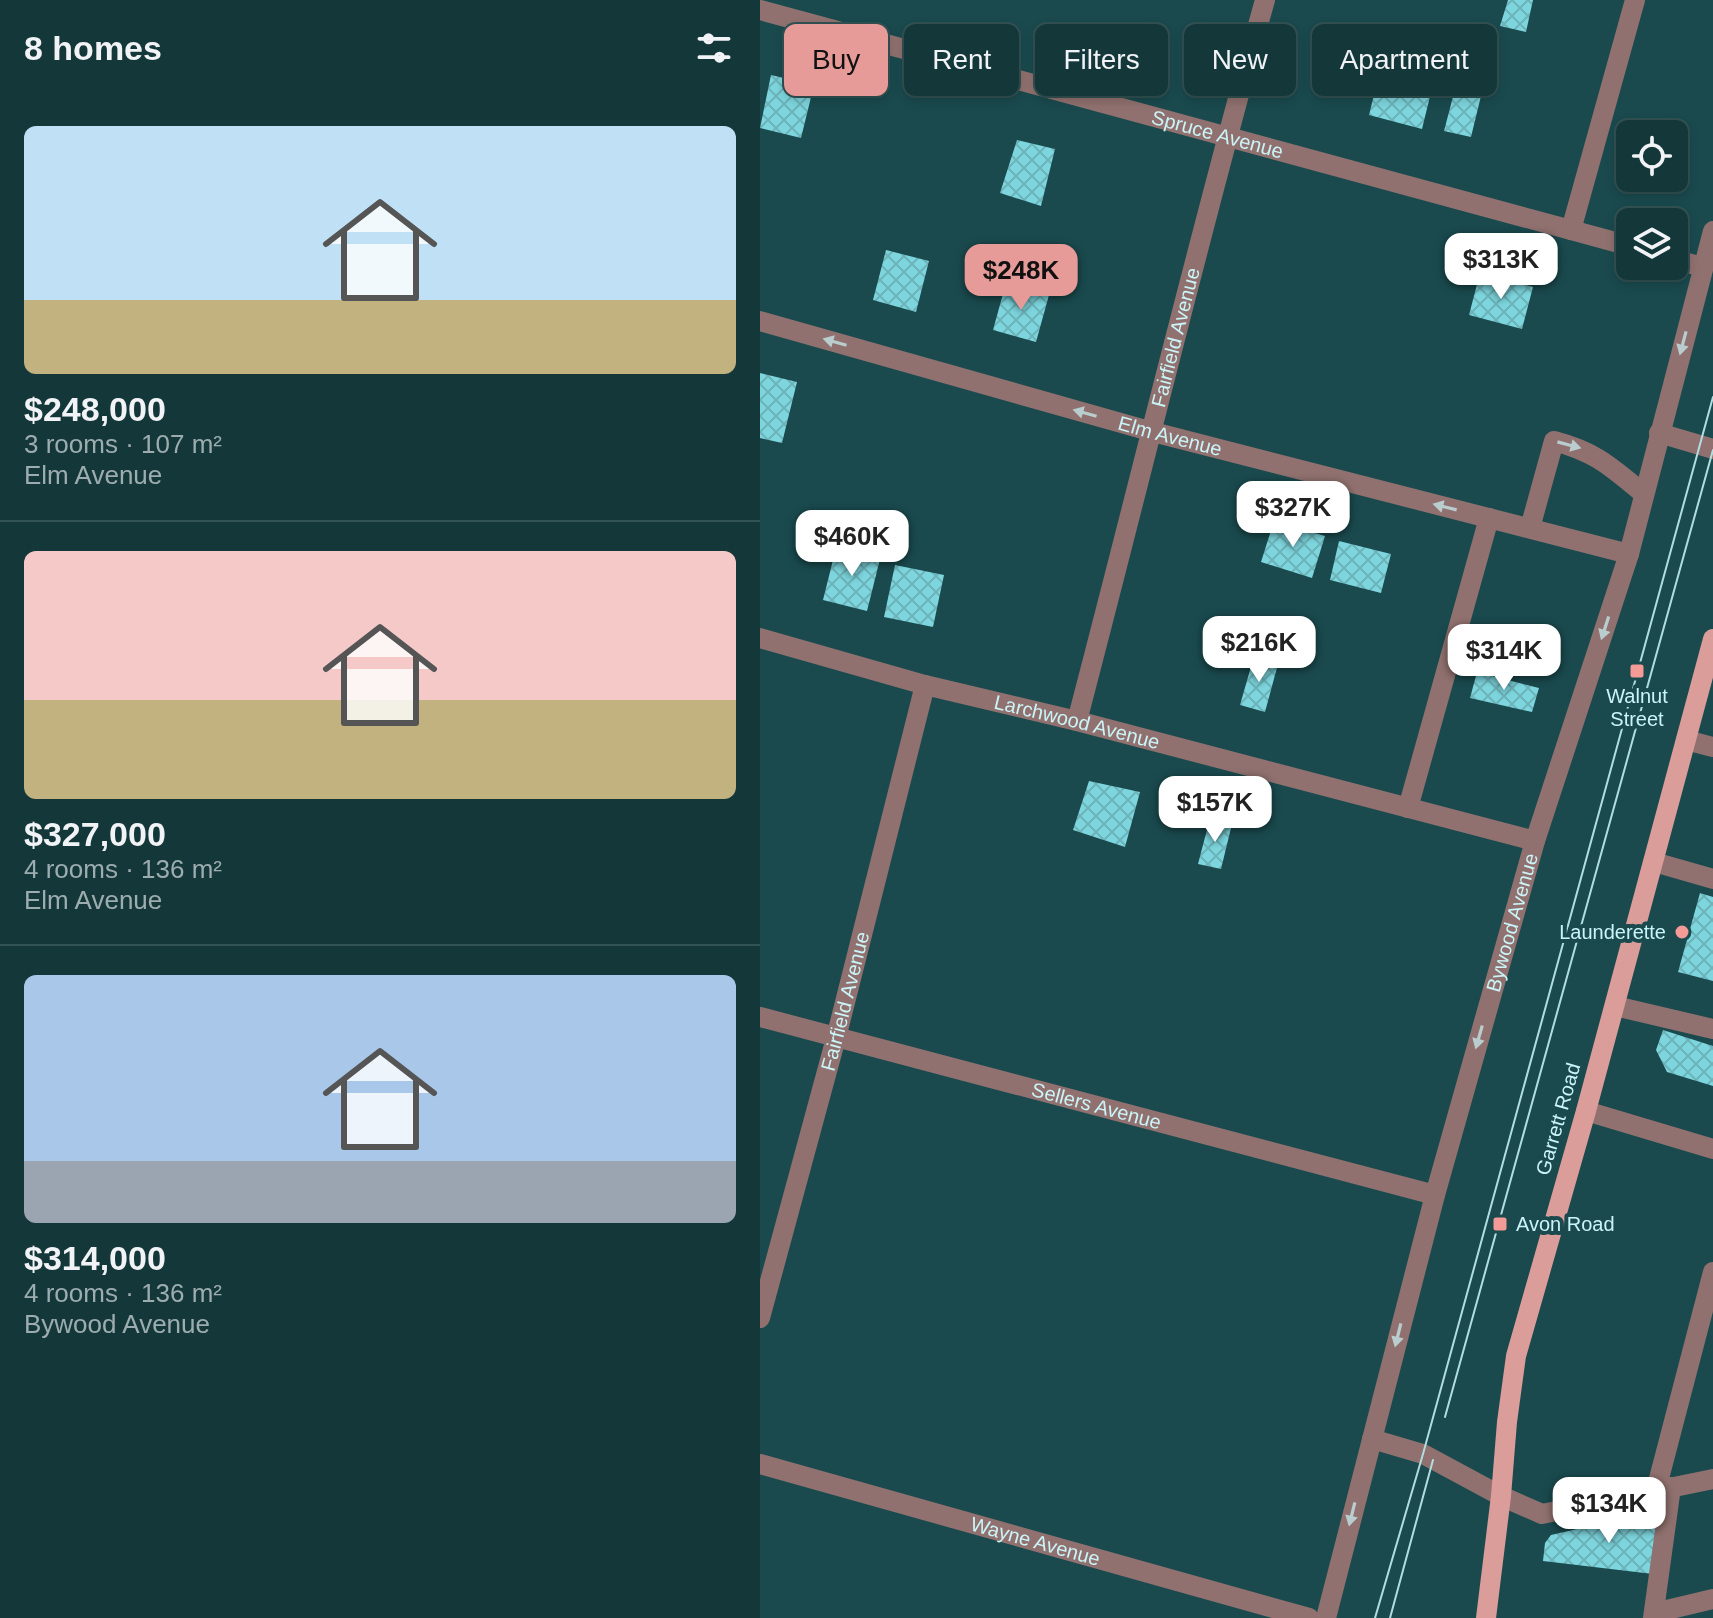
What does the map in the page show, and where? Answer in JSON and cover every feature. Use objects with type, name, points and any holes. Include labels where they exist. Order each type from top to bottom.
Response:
[{"type":"main road","name":"Garrett Road","points":[[1486,1618],[1516,1356],[1686,740],[1707,684],[1713,639]]},
{"type":"street","name":"Fairfield Avenue","points":[[1077,721],[1227,136],[1265,0]]},
{"type":"street","points":[[1571,230],[1635,0]]},
{"type":"street","name":"Spruce Avenue","points":[[760,10],[1616,242]]},
{"type":"street","name":"Bywood Avenue","points":[[1326,1618],[1435,1195],[1535,841],[1629,554],[1713,231]]},
{"type":"street","points":[[1688,263],[1702,267]]},
{"type":"street","name":"Elm Avenue","points":[[760,321],[1153,432],[1629,554]]},
{"type":"street","points":[[1659,433],[1713,449]]},
{"type":"street","points":[[1530,528],[1554,441],[1584,449],[1644,494]]},
{"type":"street","points":[[1408,808],[1489,518]]},
{"type":"street","name":"Larchwood Avenue","points":[[760,638],[925,685],[1077,721],[1535,841]]},
{"type":"street","name":"Fairfield Avenue","points":[[760,1318],[836,1038],[925,685]]},
{"type":"street","points":[[1686,740],[1713,747]]},
{"type":"street","points":[[1654,862],[1713,879]]},
{"type":"street","points":[[1615,1006],[1713,1029]]},
{"type":"street","name":"Sellers Avenue","points":[[760,1017],[1435,1195]]},
{"type":"street","points":[[1586,1111],[1713,1149]]},
{"type":"street","points":[[1713,1272],[1663,1489],[1653,1616],[1713,1599]]},
{"type":"street","points":[[1372,1439],[1423,1454],[1542,1514],[1713,1479]]},
{"type":"street","name":"Wayne Avenue","points":[[760,1464],[1309,1618]]},
{"type":"building","points":[[1508,0],[1533,0],[1526,32],[1500,26]]},
{"type":"building","points":[[771,75],[784,78],[784,96],[811,96],[801,138],[760,128]]},
{"type":"building","points":[[1374,96],[1430,96],[1422,129],[1369,115]]},
{"type":"building","points":[[1453,96],[1481,96],[1471,137],[1444,131]]},
{"type":"building","points":[[1017,140],[1055,149],[1041,206],[1000,193]]},
{"type":"building","points":[[886,250],[929,261],[916,312],[873,300]]},
{"type":"building","points":[[1480,273],[1533,287],[1522,329],[1469,315]]},
{"type":"building","points":[[1006,283],[1049,295],[1036,342],[993,330]]},
{"type":"building","points":[[760,373],[797,382],[782,443],[760,438]]},
{"type":"building","points":[[1274,521],[1325,536],[1312,578],[1261,562]]},
{"type":"building","points":[[1339,541],[1391,554],[1381,593],[1330,580]]},
{"type":"building","points":[[837,544],[881,555],[867,611],[823,600]]},
{"type":"building","points":[[895,565],[944,575],[933,627],[884,617]]},
{"type":"building","points":[[1254,656],[1278,664],[1265,712],[1240,705]]},
{"type":"building","points":[[1477,672],[1539,688],[1532,712],[1470,698]]},
{"type":"building","points":[[1089,781],[1140,792],[1125,847],[1073,830]]},
{"type":"building","points":[[1210,818],[1232,824],[1221,869],[1198,864]]},
{"type":"building","points":[[1700,893],[1713,897],[1713,981],[1678,972]]},
{"type":"building","points":[[1663,1030],[1713,1046],[1713,1086],[1667,1072],[1656,1050]]},
{"type":"building","points":[[1660,1510],[1653,1574],[1543,1561],[1545,1543],[1551,1535]]},
{"type":"tram line","points":[[1375,1618],[1423,1454],[1713,397]]},
{"type":"tram line","points":[[1445,1417],[1713,450]]},
{"type":"tram line","points":[[1390,1618],[1433,1460]]},
{"type":"place","name":"Walnut Street","points":[[1637,671]]},
{"type":"place","name":"Launderette","points":[[1682,932]]},
{"type":"place","name":"Avon Road","points":[[1500,1224]]}]
